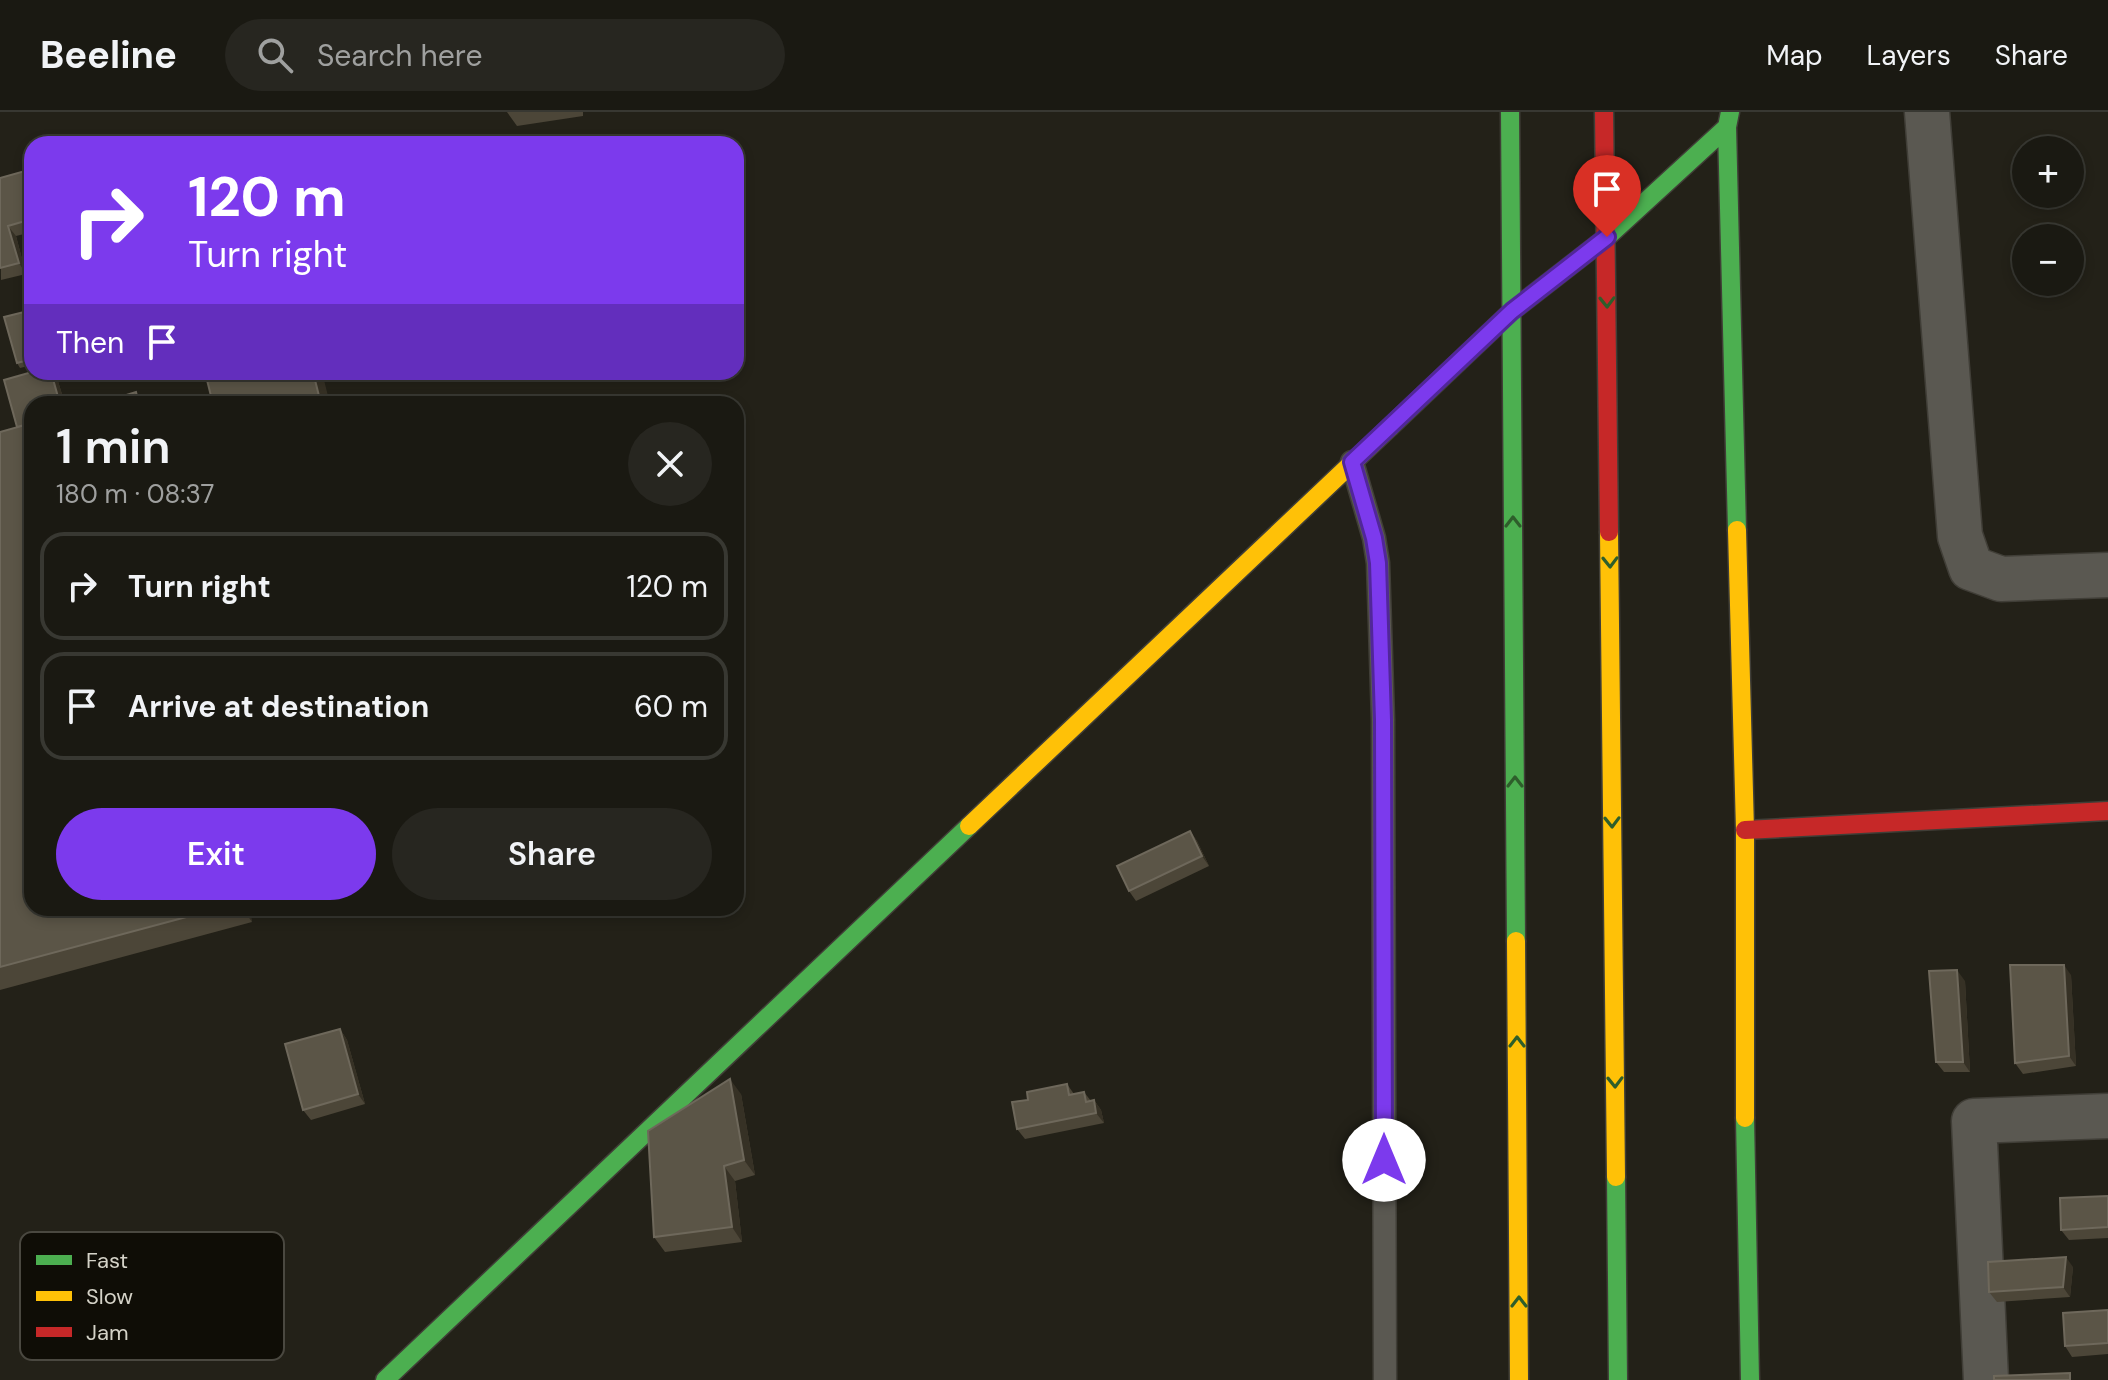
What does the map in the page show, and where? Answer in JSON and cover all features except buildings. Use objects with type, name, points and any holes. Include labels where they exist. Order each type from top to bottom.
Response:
[{"type":"street","points":[[1510,112],[1519,1380]]},
{"type":"street","points":[[1604,112],[1618,1380]]},
{"type":"street","points":[[1927,112],[1960,536],[1971,568],[2001,579],[2108,575]]},
{"type":"street","points":[[385,1380],[1512,311],[1607,237],[1728,119]]},
{"type":"street","points":[[1728,119],[1745,830],[1745,1111],[1750,1380]]},
{"type":"street","points":[[1745,830],[2108,811]]},
{"type":"street","points":[[1986,1380],[1974,1121],[2108,1116]]},
{"type":"lane","points":[[1352,462],[1378,563],[1383,720],[1385,1380]]},
{"type":"traffic: fast","points":[[1510,112],[1516,941]]},
{"type":"traffic: fast","points":[[1390,427],[1512,311],[1607,237],[1727,127],[1730,112]]},
{"type":"traffic: fast","points":[[1727,127],[1737,530]]},
{"type":"traffic: fast","points":[[385,1380],[969,826]]},
{"type":"traffic: fast","points":[[1745,1118],[1750,1380]]},
{"type":"traffic: fast","points":[[1616,1177],[1618,1380]]},
{"type":"traffic: slow","points":[[969,826],[1390,427]]},
{"type":"traffic: slow","points":[[1737,530],[1745,830],[1745,1118]]},
{"type":"traffic: slow","points":[[1609,532],[1616,1177]]},
{"type":"traffic: slow","points":[[1516,941],[1519,1380]]},
{"type":"traffic: jam","points":[[1604,112],[1609,532]]},
{"type":"traffic: jam","points":[[1745,830],[2108,811]]},
{"type":"route","points":[[1384,1160],[1383,720],[1378,563],[1352,462],[1512,311],[1607,237]]}]
